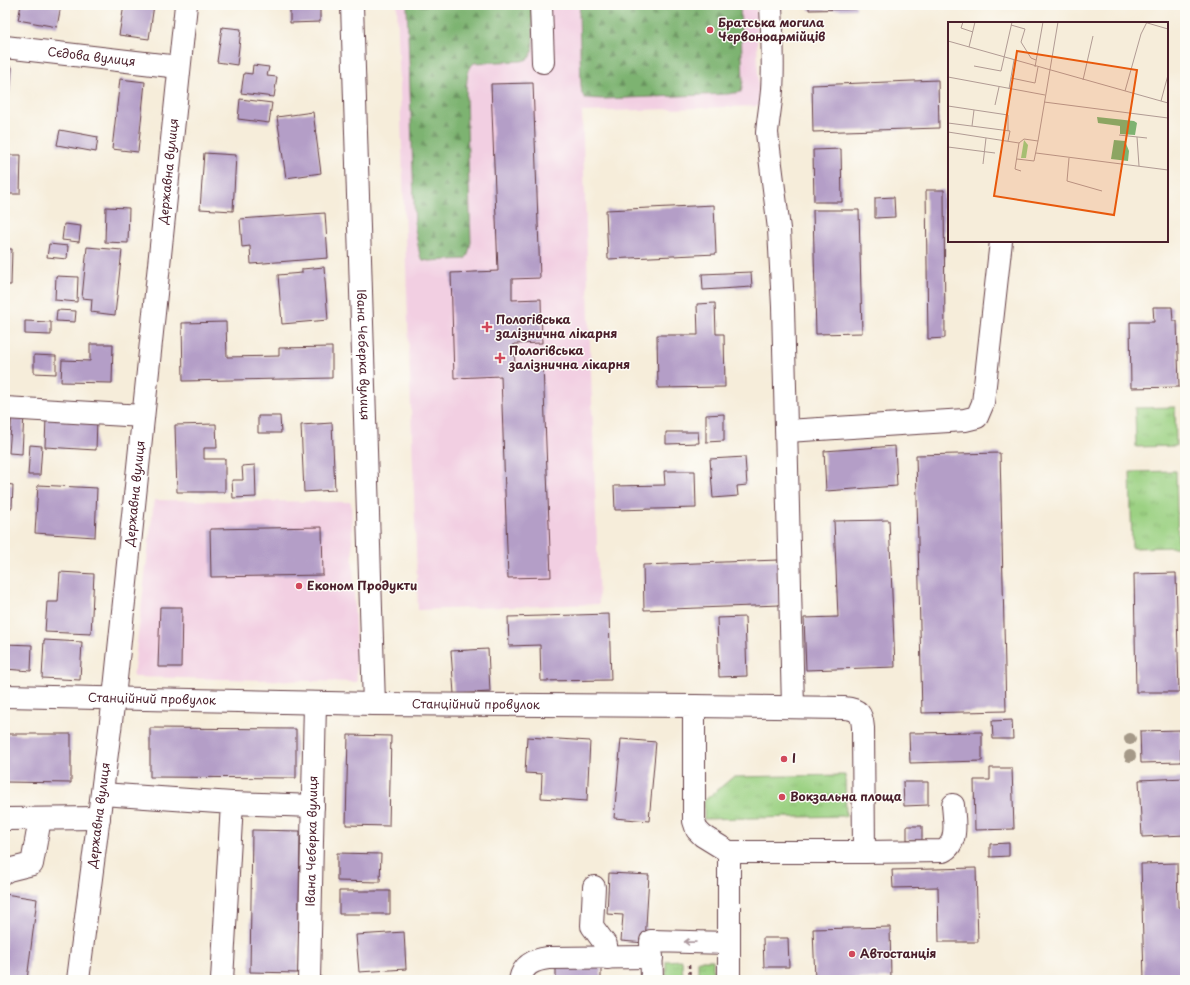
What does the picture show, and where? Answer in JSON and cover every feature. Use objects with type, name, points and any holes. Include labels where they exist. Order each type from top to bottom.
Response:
[{"type":"street","name":"Державна вулиця","points":[[78,980],[114,698],[186,5]]},
{"type":"street","name":"Івана Чеберка вулиця","points":[[352,5],[374,704]]},
{"type":"street","points":[[541,5],[543,62]]},
{"type":"street","points":[[771,5],[773,68],[767,133],[779,229],[783,307],[793,707]]},
{"type":"street","name":"Сєдова вулиця","points":[[5,47],[179,67]]},
{"type":"street","points":[[787,431],[965,420],[977,417],[983,403],[1001,242]]},
{"type":"street","points":[[5,408],[143,416]]},
{"type":"street","name":"Станційний провулок","points":[[5,696],[374,704],[852,708],[859,712],[862,719],[864,852]]},
{"type":"street","name":"Івана Чеберка вулиця","points":[[309,980],[315,703]]},
{"type":"street","points":[[694,706],[694,821],[697,830],[703,836],[729,852],[943,851],[952,844],[954,837],[953,804]]},
{"type":"street","points":[[102,794],[232,803],[313,806]]},
{"type":"street","points":[[222,980],[232,803]]},
{"type":"street","points":[[5,819],[99,818]]},
{"type":"street","points":[[5,872],[32,864],[40,819]]},
{"type":"street","points":[[729,852],[729,980]]},
{"type":"street","points":[[594,887],[592,926],[606,945],[608,958]]},
{"type":"street","points":[[652,980],[651,941],[729,943]]},
{"type":"street","points":[[520,980],[524,969],[530,962],[538,959],[652,957]]},
{"type":"shaded area","name":"Пологівська залізнична лікарня","points":[[397,5],[756,5],[759,106],[582,112],[599,604],[418,610]]},
{"type":"shaded area","points":[[154,500],[351,502],[357,682],[133,677]]},
{"type":"green space","points":[[407,5],[531,5],[533,47],[530,57],[521,61],[474,63],[469,70],[466,98],[471,242],[468,255],[465,259],[429,261],[423,260],[420,256],[415,229]]},
{"type":"green space","points":[[580,5],[740,5],[743,81],[741,92],[728,94],[603,99],[585,98],[582,94],[581,86]]},
{"type":"green space","points":[[1175,407],[1176,446],[1136,447],[1135,408]]},
{"type":"green space","points":[[1176,471],[1178,547],[1132,548],[1130,472]]},
{"type":"green space","points":[[845,775],[846,816],[704,819],[704,801],[733,777]]},
{"type":"green space","points":[[682,960],[683,980],[666,980],[666,961]]},
{"type":"green space","points":[[698,960],[713,960],[713,980],[698,980]]},
{"type":"building","points":[[21,5],[61,5],[57,27],[18,20]]},
{"type":"building","points":[[124,5],[154,5],[149,39],[119,35]]},
{"type":"building","points":[[290,5],[320,5],[320,22],[290,23]]},
{"type":"building","points":[[809,5],[856,5],[856,9],[809,10]]},
{"type":"building","points":[[222,27],[241,29],[237,65],[217,62]]},
{"type":"building","points":[[253,65],[269,67],[267,76],[277,77],[274,97],[241,93],[244,73],[252,74]]},
{"type":"building","points":[[5,66],[12,67],[10,93],[5,92]]},
{"type":"building","points":[[120,79],[145,82],[138,152],[112,149]]},
{"type":"building","points":[[938,80],[939,128],[813,132],[812,85]]},
{"type":"building","points":[[533,83],[540,278],[512,279],[512,300],[541,299],[542,343],[514,344],[515,366],[543,365],[551,577],[508,578],[501,376],[454,378],[451,273],[498,271],[491,84]]},
{"type":"building","points":[[240,99],[272,103],[269,123],[238,119]]},
{"type":"building","points":[[313,112],[321,173],[286,178],[277,117]]},
{"type":"building","points":[[60,130],[98,137],[96,152],[57,145]]},
{"type":"building","points":[[841,149],[842,202],[814,202],[813,150]]},
{"type":"building","points":[[204,153],[236,155],[233,211],[200,209]]},
{"type":"building","points":[[5,155],[21,155],[20,194],[5,194]]},
{"type":"building","points":[[926,190],[944,190],[945,338],[928,339]]},
{"type":"building","points":[[894,197],[895,217],[875,218],[875,198]]},
{"type":"building","points":[[714,205],[716,254],[608,259],[606,210]]},
{"type":"building","points":[[106,207],[129,208],[128,243],[105,242]]},
{"type":"building","points":[[813,210],[859,210],[862,333],[816,334]]},
{"type":"building","points":[[325,213],[328,258],[251,264],[250,246],[242,247],[240,219]]},
{"type":"building","points":[[64,224],[81,226],[79,242],[62,240]]},
{"type":"building","points":[[49,244],[68,246],[67,259],[47,257]]},
{"type":"building","points":[[87,247],[122,250],[115,315],[91,312],[92,299],[82,298]]},
{"type":"building","points":[[5,249],[12,249],[11,285],[5,285]]},
{"type":"building","points":[[324,267],[328,320],[282,324],[278,275],[302,273],[302,269]]},
{"type":"building","points":[[751,272],[752,287],[703,290],[702,274]]},
{"type":"building","points":[[56,276],[78,277],[77,302],[55,300]]},
{"type":"building","points":[[715,303],[716,334],[724,334],[725,387],[658,388],[657,335],[698,335],[697,304]]},
{"type":"building","points":[[1153,307],[1172,307],[1173,321],[1177,321],[1179,387],[1131,388],[1130,322],[1154,322]]},
{"type":"building","points":[[57,310],[76,311],[75,322],[56,321]]},
{"type":"building","points":[[25,321],[51,322],[51,335],[25,334]]},
{"type":"building","points":[[226,322],[227,357],[279,356],[279,348],[332,347],[332,378],[183,381],[182,323]]},
{"type":"building","points":[[90,344],[113,344],[112,383],[61,382],[62,360],[90,361]]},
{"type":"building","points":[[34,355],[56,356],[56,374],[34,373]]},
{"type":"building","points":[[12,412],[24,413],[22,454],[9,453]]},
{"type":"building","points":[[724,414],[724,441],[706,442],[706,415]]},
{"type":"building","points":[[258,416],[280,416],[281,433],[258,433]]},
{"type":"building","points":[[46,417],[97,420],[96,450],[45,447]]},
{"type":"building","points":[[332,423],[335,490],[304,492],[301,425]]},
{"type":"building","points":[[216,424],[217,448],[204,448],[204,459],[225,459],[225,492],[177,492],[175,425]]},
{"type":"building","points":[[666,432],[698,432],[699,443],[666,444]]},
{"type":"building","points":[[30,445],[42,446],[40,475],[28,475]]},
{"type":"building","points":[[895,446],[897,486],[826,491],[824,451]]},
{"type":"building","points":[[1000,453],[1006,711],[922,713],[916,455]]},
{"type":"building","points":[[745,457],[747,485],[737,486],[738,496],[713,498],[710,459]]},
{"type":"building","points":[[255,465],[256,497],[233,498],[232,480],[243,480],[242,466]]},
{"type":"building","points":[[664,471],[695,471],[696,508],[615,510],[614,486],[665,485]]},
{"type":"building","points":[[5,484],[13,485],[12,508],[5,507]]},
{"type":"building","points":[[38,485],[97,488],[95,537],[35,533]]},
{"type":"building","points":[[889,520],[895,667],[806,670],[804,618],[838,617],[834,521]]},
{"type":"building","points":[[322,527],[323,575],[211,577],[210,529]]},
{"type":"building","points":[[778,560],[780,605],[644,610],[643,565]]},
{"type":"building","points":[[60,572],[94,574],[91,634],[45,632],[47,602],[58,602]]},
{"type":"building","points":[[1176,573],[1179,692],[1136,692],[1134,574]]},
{"type":"building","points":[[160,607],[182,607],[181,667],[158,667]]},
{"type":"building","points":[[609,614],[611,680],[541,681],[540,645],[509,646],[508,617]]},
{"type":"building","points":[[745,617],[747,676],[719,677],[717,618]]},
{"type":"building","points":[[44,640],[82,642],[80,680],[42,678]]},
{"type":"building","points":[[5,644],[32,645],[31,671],[5,669]]},
{"type":"building","points":[[488,649],[490,692],[454,694],[451,651]]},
{"type":"building","points":[[1012,720],[1013,739],[993,739],[992,721]]},
{"type":"building","points":[[150,728],[296,729],[296,778],[150,777]]},
{"type":"building","points":[[1180,730],[1181,762],[1141,763],[1140,731]]},
{"type":"building","points":[[982,732],[982,761],[910,763],[909,733]]},
{"type":"building","points":[[5,734],[71,734],[71,783],[5,782]]},
{"type":"building","points":[[348,735],[391,736],[389,826],[346,825]]},
{"type":"building","points":[[527,737],[590,741],[587,801],[541,798],[542,774],[525,773]]},
{"type":"building","points":[[621,739],[656,742],[649,821],[614,818]]},
{"type":"building","points":[[990,768],[1012,768],[1014,829],[975,830],[974,780],[990,780]]},
{"type":"building","points":[[1185,778],[1185,835],[1142,837],[1139,780]]},
{"type":"building","points":[[903,782],[928,782],[928,805],[904,806]]},
{"type":"building","points":[[907,826],[922,826],[922,840],[907,840]]},
{"type":"building","points":[[252,830],[300,831],[298,973],[250,972]]},
{"type":"building","points":[[1009,843],[1009,856],[990,857],[990,844]]},
{"type":"building","points":[[337,853],[381,854],[380,882],[337,881]]},
{"type":"building","points":[[1177,863],[1178,907],[1185,907],[1185,953],[1183,953],[1183,980],[1144,980],[1141,864]]},
{"type":"building","points":[[976,868],[978,942],[939,942],[938,887],[893,888],[892,870]]},
{"type":"building","points":[[609,873],[649,875],[645,943],[621,941],[623,915],[607,914]]},
{"type":"building","points":[[339,891],[390,891],[390,914],[339,914]]},
{"type":"building","points":[[5,894],[37,899],[27,980],[5,980]]},
{"type":"building","name":"Автостанція","points":[[890,927],[891,978],[815,980],[813,929]]},
{"type":"building","points":[[404,932],[406,969],[359,972],[356,935]]},
{"type":"building","points":[[763,938],[788,938],[789,967],[764,967]]},
{"type":"building","points":[[601,964],[601,980],[556,980],[556,965]]},
{"type":"place","name":"Братська могила Червоноармійців","points":[[710,30]]},
{"type":"place","name":"Пологiвська залiзнична лiкарня","points":[[487,327]]},
{"type":"place","name":"Пологівська залізнична лікарня","points":[[500,358]]},
{"type":"place","name":"Економ Продукти","points":[[299,586]]},
{"type":"place","name":"І","points":[[784,759]]},
{"type":"place","name":"Вокзальна площа","points":[[782,797]]},
{"type":"place","name":"Автостанція","points":[[852,954]]}]
